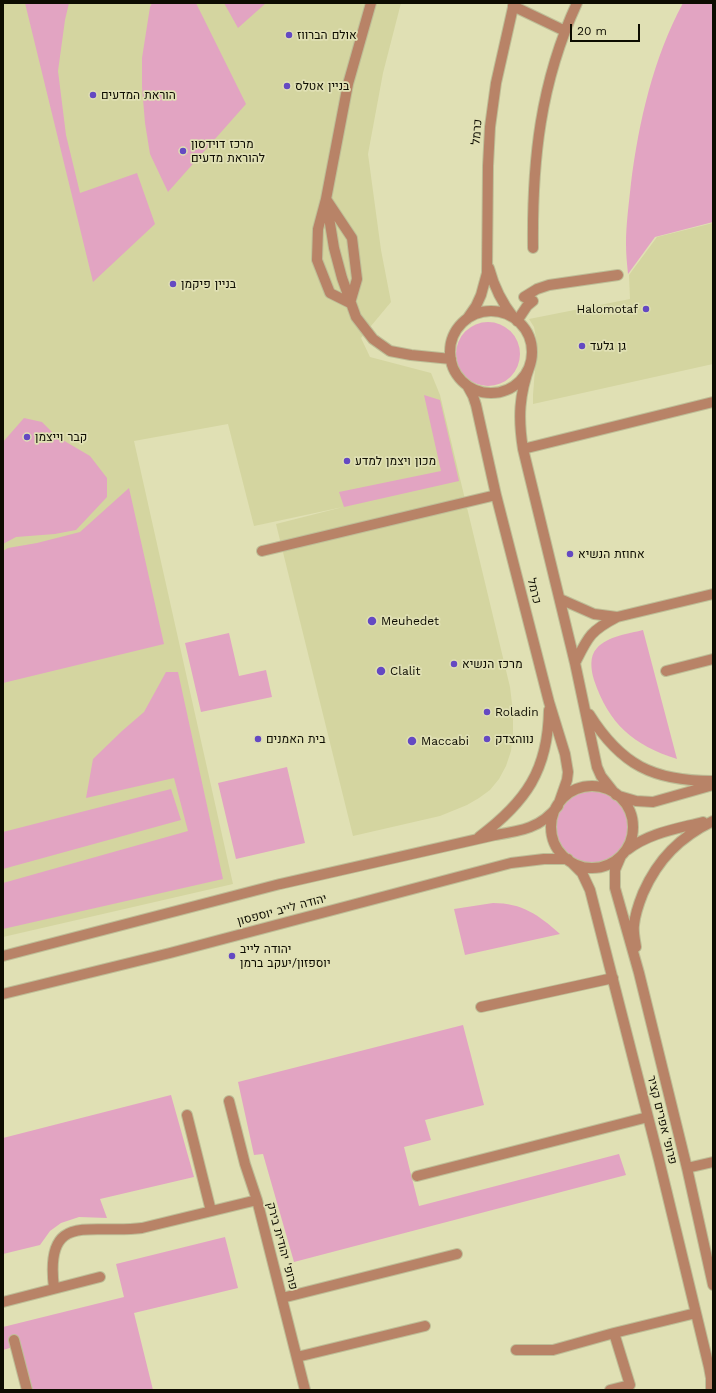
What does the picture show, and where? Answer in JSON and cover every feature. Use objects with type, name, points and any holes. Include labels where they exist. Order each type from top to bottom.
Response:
[{"type":"street","points":[[350,303],[330,293],[316,260],[318,230],[326,199],[348,84],[371,3]]},
{"type":"street","points":[[532,248],[533,183],[540,119],[556,55],[577,3]]},
{"type":"street","points":[[514,4],[565,31]]},
{"type":"street","name":"כרמל","points":[[467,319],[476,306],[486,279],[490,127],[496,83],[514,4]]},
{"type":"street","points":[[326,199],[334,248],[350,303],[356,317],[373,340],[390,351],[411,355],[451,359]]},
{"type":"street","points":[[326,199],[352,238],[357,279],[350,303]]},
{"type":"street","name":"כרמל","points":[[487,265],[498,294],[516,320]]},
{"type":"street","points":[[516,320],[532,301],[524,297],[538,289],[549,285],[618,275]]},
{"type":"street","points":[[491,311],[504,314],[516,320],[524,328],[530,339],[532,352],[530,365],[520,381],[510,388],[491,393],[472,388],[467,385],[458,376],[452,365],[451,359],[450,352],[452,339],[458,328],[467,319],[478,314],[491,311]]},
{"type":"street","name":"כרמל","points":[[530,365],[524,384],[520,408],[520,429],[523,449],[575,663],[597,767],[601,776],[618,796]]},
{"type":"street","name":"כרמל","points":[[467,385],[476,406],[496,495],[549,702],[565,754],[568,772],[567,780],[558,804]]},
{"type":"street","points":[[523,449],[713,402]]},
{"type":"street","points":[[262,551],[496,495]]},
{"type":"street","name":"כרמל","points":[[575,663],[587,638],[602,625],[616,617],[713,594]]},
{"type":"street","name":"כרמל","points":[[560,599],[594,614],[616,617]]},
{"type":"street","points":[[666,671],[713,659]]},
{"type":"street","points":[[475,839],[500,821],[512,810],[537,773],[542,761],[547,736],[549,702]]},
{"type":"street","points":[[585,708],[603,736],[614,748],[640,767],[673,778],[692,781],[713,781]]},
{"type":"street","points":[[618,796],[636,801],[653,802],[713,785]]},
{"type":"street","points":[[623,854],[632,835],[633,823],[630,811],[618,796],[611,791],[599,787],[586,787],[580,788],[568,794],[558,804],[552,823],[552,835],[559,851],[570,861],[583,867],[594,868],[606,866],[623,854],[634,844],[661,833],[713,820]]},
{"type":"street","name":"יהודה לייב יוספסון","points":[[3,956],[280,884],[475,839],[520,831],[530,828],[543,821],[552,814],[558,804]]},
{"type":"street","points":[[639,973],[634,925],[637,910],[649,878],[656,867],[682,840],[696,829],[713,820]]},
{"type":"street","name":"פרופ' אפרים קציר","points":[[623,854],[615,870],[614,888],[639,973],[687,1168],[713,1285]]},
{"type":"street","name":"יהודה לייב יוספסון","points":[[3,994],[170,953],[511,863],[544,859],[570,861]]},
{"type":"street","name":"פרופ' אפרים קציר","points":[[570,861],[582,873],[590,890],[696,1313],[709,1367],[711,1390]]},
{"type":"street","points":[[480,1007],[613,978]]},
{"type":"street","points":[[229,1101],[245,1164],[257,1200]]},
{"type":"street","points":[[187,1115],[212,1212]]},
{"type":"street","points":[[417,1176],[648,1117]]},
{"type":"street","points":[[687,1168],[713,1162]]},
{"type":"street","name":"פרופ' יהודית בירק","points":[[54,1288],[52,1258],[58,1243],[63,1237],[78,1230],[89,1228],[129,1230],[142,1228],[257,1200],[305,1390]]},
{"type":"street","points":[[282,1298],[458,1254]]},
{"type":"street","points":[[3,1302],[54,1288],[100,1278]]},
{"type":"street","points":[[516,1350],[553,1350],[696,1313]]},
{"type":"street","points":[[297,1357],[425,1326]]},
{"type":"street","points":[[610,1390],[630,1385],[614,1333]]},
{"type":"street","points":[[14,1340],[27,1390]]},
{"type":"shaded area","name":"מכון ויצמן למדע","points":[[3,3],[401,3],[383,73],[368,154],[381,250],[391,302],[361,338],[370,357],[431,373],[440,395],[510,687],[513,712],[513,733],[511,751],[506,766],[499,779],[490,790],[479,798],[467,805],[440,816],[353,836],[276,524],[343,507],[254,526],[228,424],[134,441],[233,884],[3,937]]},
{"type":"shaded area","points":[[25,3],[69,3],[65,20],[58,71],[66,135],[80,193],[137,173],[155,224],[93,282]]},
{"type":"shaded area","points":[[152,3],[196,3],[246,104],[168,192],[150,154],[145,123],[142,87],[142,58],[150,7]]},
{"type":"shaded area","points":[[224,3],[266,3],[238,28]]},
{"type":"shaded area","points":[[683,3],[713,3],[713,222],[655,237],[628,274],[626,248],[627,221],[638,137],[655,68],[672,24]]},
{"type":"shaded area","name":"Halomotaf","points":[[713,223],[713,364],[533,404],[537,343],[534,327],[529,319],[630,299],[629,275],[657,237]]},
{"type":"shaded area","points":[[488,322],[506,328],[514,336],[520,354],[514,372],[506,380],[488,386],[470,380],[462,372],[456,354],[462,336],[470,328]]},
{"type":"shaded area","points":[[424,395],[440,400],[459,481],[344,507],[339,492],[441,471]]},
{"type":"shaded area","points":[[24,418],[42,422],[56,436],[90,456],[107,478],[107,497],[76,530],[55,534],[16,537],[3,544],[3,442]]},
{"type":"shaded area","points":[[129,488],[164,644],[3,683],[3,551],[8,548],[37,543],[80,532]]},
{"type":"shaded area","points":[[643,630],[677,759],[648,747],[625,731],[615,721],[607,709],[594,680],[592,659],[594,651],[612,638]]},
{"type":"shaded area","points":[[229,633],[239,676],[266,670],[272,697],[201,712],[185,643]]},
{"type":"shaded area","points":[[166,672],[178,672],[223,879],[3,929],[3,883],[188,831],[174,778],[86,798],[93,759],[144,712]]},
{"type":"shaded area","points":[[287,767],[305,843],[236,859],[218,783]]},
{"type":"shaded area","points":[[171,789],[181,820],[3,869],[3,832]]},
{"type":"shaded area","points":[[592,790],[606,793],[619,801],[627,814],[630,828],[627,842],[619,855],[606,863],[592,866],[578,863],[565,855],[557,842],[554,828],[557,814],[565,801],[578,793]]},
{"type":"shaded area","points":[[493,903],[513,905],[530,911],[560,934],[465,955],[454,909]]},
{"type":"shaded area","points":[[463,1025],[484,1105],[425,1120],[431,1140],[404,1147],[419,1206],[619,1154],[626,1175],[294,1262],[263,1154],[254,1155],[238,1082]]},
{"type":"shaded area","points":[[171,1095],[194,1177],[100,1199],[107,1218],[79,1217],[61,1223],[50,1231],[40,1245],[3,1254],[3,1138]]},
{"type":"shaded area","points":[[225,1237],[238,1288],[134,1313],[153,1390],[24,1390],[13,1347],[3,1350],[3,1327],[124,1297],[116,1264]]},
{"type":"place","name":"אולם הברווז","points":[[289,35]]},
{"type":"place","name":"בניין אטלס","points":[[287,86]]},
{"type":"place","name":"הוראת המדעים","points":[[93,95]]},
{"type":"place","name":"מרכז דוידסון להוראת מדעים","points":[[183,151]]},
{"type":"place","name":"בניין פיקמן","points":[[173,284]]},
{"type":"place","name":"Halomotaf","points":[[646,309]]},
{"type":"place","name":"גן גלעד","points":[[582,346]]},
{"type":"place","name":"קבר וייצמן","points":[[27,437]]},
{"type":"place","name":"מכון ויצמן למדע","points":[[347,461]]},
{"type":"place","name":"אחוזת הנשיא","points":[[570,554]]},
{"type":"place","name":"Meuhedet","points":[[372,621]]},
{"type":"place","name":"מרכז הנשיא","points":[[454,664]]},
{"type":"place","name":"Clalit","points":[[381,671]]},
{"type":"place","name":"Roladin","points":[[487,712]]},
{"type":"place","name":"בית האמנים","points":[[258,739]]},
{"type":"place","name":"נווהצדק","points":[[487,739]]},
{"type":"place","name":"Maccabi","points":[[412,741]]},
{"type":"place","name":"יהודה לייב יוספזון/יעקב ברמן","points":[[232,956]]}]
